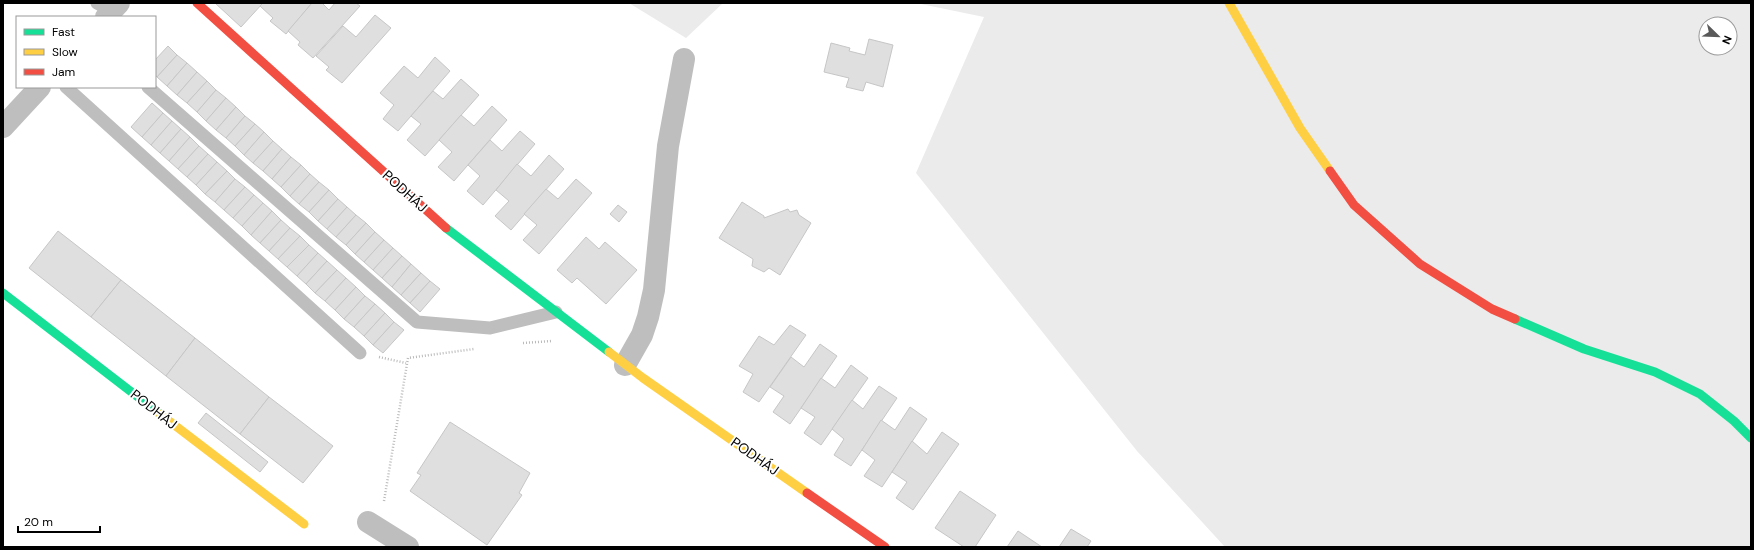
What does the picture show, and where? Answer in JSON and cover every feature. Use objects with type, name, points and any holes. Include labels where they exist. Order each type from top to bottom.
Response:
[{"type":"street","name":"PODHÁJ","points":[[197,3],[448,229],[625,365],[885,547]]},
{"type":"street","points":[[1229,3],[1300,128],[1354,205],[1420,264],[1492,308],[1584,349],[1655,372],[1700,394],[1734,421],[1751,438]]},
{"type":"street","points":[[625,365],[642,335],[654,290],[668,146],[684,59]]},
{"type":"street","points":[[3,126],[39,88]]},
{"type":"street","name":"PODHÁJ","points":[[3,293],[304,524]]},
{"type":"street","points":[[368,522],[408,547]]},
{"type":"lane","points":[[67,88],[360,353]]},
{"type":"lane","points":[[149,88],[418,322],[490,328],[556,312]]},
{"type":"path","points":[[519,343],[554,341]]},
{"type":"path","points":[[383,503],[408,358],[482,348]]},
{"type":"path","points":[[360,353],[406,363]]},
{"type":"shaded area","points":[[629,3],[723,3],[686,38]]},
{"type":"shaded area","points":[[916,3],[1751,3],[1751,547],[1225,547],[1137,451],[916,173],[984,17]]},
{"type":"building","points":[[215,3],[263,3],[241,27]]},
{"type":"building","points":[[263,3],[312,3],[286,34],[270,21],[273,18],[260,6]]},
{"type":"building","points":[[312,3],[322,3],[329,10],[335,3],[356,3],[360,6],[313,58],[298,45],[300,42],[288,31]]},
{"type":"building","points":[[375,15],[391,28],[342,83],[326,70],[329,67],[316,56],[343,26],[356,37]]},
{"type":"building","points":[[869,39],[893,45],[883,87],[866,82],[863,91],[846,87],[849,78],[824,72],[831,43],[850,48],[849,51],[865,55]]},
{"type":"building","points":[[168,46],[177,55],[157,77],[156,59]]},
{"type":"building","points":[[177,55],[187,63],[167,86],[157,77]]},
{"type":"building","points":[[435,57],[450,71],[398,131],[383,119],[394,105],[380,93],[404,66],[418,78]]},
{"type":"building","points":[[187,63],[197,72],[177,95],[167,86]]},
{"type":"building","points":[[197,72],[207,81],[187,103],[177,95]]},
{"type":"building","points":[[461,79],[479,95],[425,156],[407,140],[421,124],[411,116],[433,91],[443,99]]},
{"type":"building","points":[[207,81],[216,90],[197,112],[187,103]]},
{"type":"building","points":[[216,90],[226,98],[206,121],[197,112]]},
{"type":"building","points":[[226,98],[236,107],[216,130],[206,121]]},
{"type":"building","points":[[152,103],[163,113],[142,137],[131,127]]},
{"type":"building","points":[[492,106],[507,120],[454,181],[438,167],[452,152],[439,140],[461,115],[474,126]]},
{"type":"building","points":[[236,107],[245,116],[226,138],[216,130]]},
{"type":"building","points":[[163,113],[172,121],[151,145],[142,137]]},
{"type":"building","points":[[245,116],[255,124],[235,146],[226,138]]},
{"type":"building","points":[[172,121],[181,129],[160,153],[151,145]]},
{"type":"building","points":[[255,124],[264,132],[244,155],[235,146]]},
{"type":"building","points":[[181,129],[190,137],[169,161],[160,153]]},
{"type":"building","points":[[520,131],[535,144],[483,205],[467,191],[480,176],[468,165],[490,140],[502,151]]},
{"type":"building","points":[[264,132],[273,141],[253,163],[244,155]]},
{"type":"building","points":[[190,137],[199,146],[178,169],[169,161]]},
{"type":"building","points":[[273,141],[282,149],[263,171],[253,163]]},
{"type":"building","points":[[199,146],[208,154],[187,177],[178,169]]},
{"type":"building","points":[[282,149],[291,157],[272,179],[263,171]]},
{"type":"building","points":[[208,154],[217,162],[196,185],[187,177]]},
{"type":"building","points":[[549,155],[564,169],[511,230],[495,216],[509,201],[496,190],[517,164],[531,176]]},
{"type":"building","points":[[291,157],[301,165],[281,187],[272,179]]},
{"type":"building","points":[[217,162],[227,171],[205,194],[196,185]]},
{"type":"building","points":[[301,165],[310,174],[290,196],[281,187]]},
{"type":"building","points":[[227,171],[235,179],[215,202],[205,194]]},
{"type":"building","points":[[310,174],[319,182],[299,204],[290,196]]},
{"type":"building","points":[[235,179],[245,187],[224,210],[215,202]]},
{"type":"building","points":[[576,179],[592,193],[539,254],[523,240],[537,225],[524,214],[546,189],[558,199]]},
{"type":"building","points":[[319,182],[329,190],[309,212],[299,204]]},
{"type":"building","points":[[245,187],[254,195],[233,218],[224,210]]},
{"type":"building","points":[[329,190],[338,199],[318,221],[309,212]]},
{"type":"building","points":[[254,195],[263,203],[242,226],[233,218]]},
{"type":"building","points":[[338,199],[347,207],[327,229],[318,221]]},
{"type":"building","points":[[742,202],[764,216],[764,218],[788,209],[790,212],[797,210],[799,215],[811,223],[780,275],[769,268],[764,272],[752,266],[753,259],[719,238]]},
{"type":"building","points":[[263,203],[272,211],[251,235],[242,226]]},
{"type":"building","points":[[618,205],[627,212],[619,222],[610,214]]},
{"type":"building","points":[[347,207],[356,215],[336,237],[327,229]]},
{"type":"building","points":[[272,211],[281,220],[260,243],[251,235]]},
{"type":"building","points":[[356,215],[366,223],[346,245],[336,237]]},
{"type":"building","points":[[281,220],[290,228],[269,251],[260,243]]},
{"type":"building","points":[[366,223],[375,232],[355,254],[346,245]]},
{"type":"building","points":[[290,228],[300,236],[278,259],[269,251]]},
{"type":"building","points":[[58,231],[121,280],[91,317],[29,268]]},
{"type":"building","points":[[375,232],[384,240],[364,262],[355,254]]},
{"type":"building","points":[[300,236],[309,245],[287,267],[278,259]]},
{"type":"building","points":[[586,237],[599,249],[605,242],[637,270],[606,304],[577,278],[572,283],[557,270]]},
{"type":"building","points":[[384,240],[393,248],[373,270],[364,262]]},
{"type":"building","points":[[309,245],[318,253],[297,276],[287,267]]},
{"type":"building","points":[[393,248],[402,256],[382,278],[373,270]]},
{"type":"building","points":[[318,253],[327,261],[306,284],[297,276]]},
{"type":"building","points":[[402,256],[411,264],[392,287],[382,278]]},
{"type":"building","points":[[327,261],[337,270],[315,293],[306,284]]},
{"type":"building","points":[[411,264],[421,273],[401,295],[392,287]]},
{"type":"building","points":[[337,270],[346,278],[325,301],[315,293]]},
{"type":"building","points":[[421,273],[430,281],[410,303],[401,295]]},
{"type":"building","points":[[346,278],[356,287],[335,310],[325,301]]},
{"type":"building","points":[[121,280],[195,338],[166,376],[91,317]]},
{"type":"building","points":[[430,281],[440,289],[420,312],[410,303]]},
{"type":"building","points":[[356,287],[365,296],[344,319],[335,310]]},
{"type":"building","points":[[365,296],[375,304],[354,327],[344,319]]},
{"type":"building","points":[[375,304],[385,313],[364,336],[354,327]]},
{"type":"building","points":[[385,313],[394,322],[373,345],[364,336]]},
{"type":"building","points":[[394,322],[404,330],[383,353],[373,345]]},
{"type":"building","points":[[790,325],[806,335],[759,402],[743,392],[753,374],[739,366],[759,336],[774,345]]},
{"type":"building","points":[[195,338],[269,397],[240,434],[166,376]]},
{"type":"building","points":[[820,344],[837,356],[790,424],[773,412],[784,396],[770,387],[791,357],[804,367]]},
{"type":"building","points":[[851,365],[868,378],[821,445],[804,433],[815,417],[801,408],[821,378],[835,388]]},
{"type":"building","points":[[879,386],[897,398],[851,466],[834,455],[844,439],[832,429],[852,400],[863,409]]},
{"type":"building","points":[[269,397],[333,446],[303,483],[240,434]]},
{"type":"building","points":[[910,407],[927,419],[882,487],[864,476],[875,460],[862,450],[881,420],[895,430]]},
{"type":"building","points":[[206,413],[268,462],[260,472],[198,423]]},
{"type":"building","points":[[450,422],[530,473],[519,493],[522,495],[487,545],[410,491],[421,475],[417,473]]},
{"type":"building","points":[[942,432],[959,444],[913,510],[896,498],[907,482],[892,472],[912,441],[927,454]]},
{"type":"building","points":[[960,491],[996,515],[975,547],[964,547],[935,528]]},
{"type":"building","points":[[1071,529],[1091,541],[1087,547],[1059,547]]},
{"type":"building","points":[[1018,531],[1042,547],[1007,547]]},
{"type":"traffic: fast","points":[[446,228],[609,352]]},
{"type":"traffic: fast","points":[[3,293],[160,414]]},
{"type":"traffic: fast","points":[[1515,319],[1584,349],[1655,372],[1700,394],[1734,421],[1751,438]]},
{"type":"traffic: slow","points":[[1229,3],[1300,128],[1330,171]]},
{"type":"traffic: slow","points":[[609,352],[643,378],[807,493]]},
{"type":"traffic: slow","points":[[160,414],[304,524]]},
{"type":"traffic: jam","points":[[197,3],[446,228]]},
{"type":"traffic: jam","points":[[1330,171],[1354,205],[1420,264],[1492,309],[1515,319]]},
{"type":"traffic: jam","points":[[807,493],[885,547]]}]
